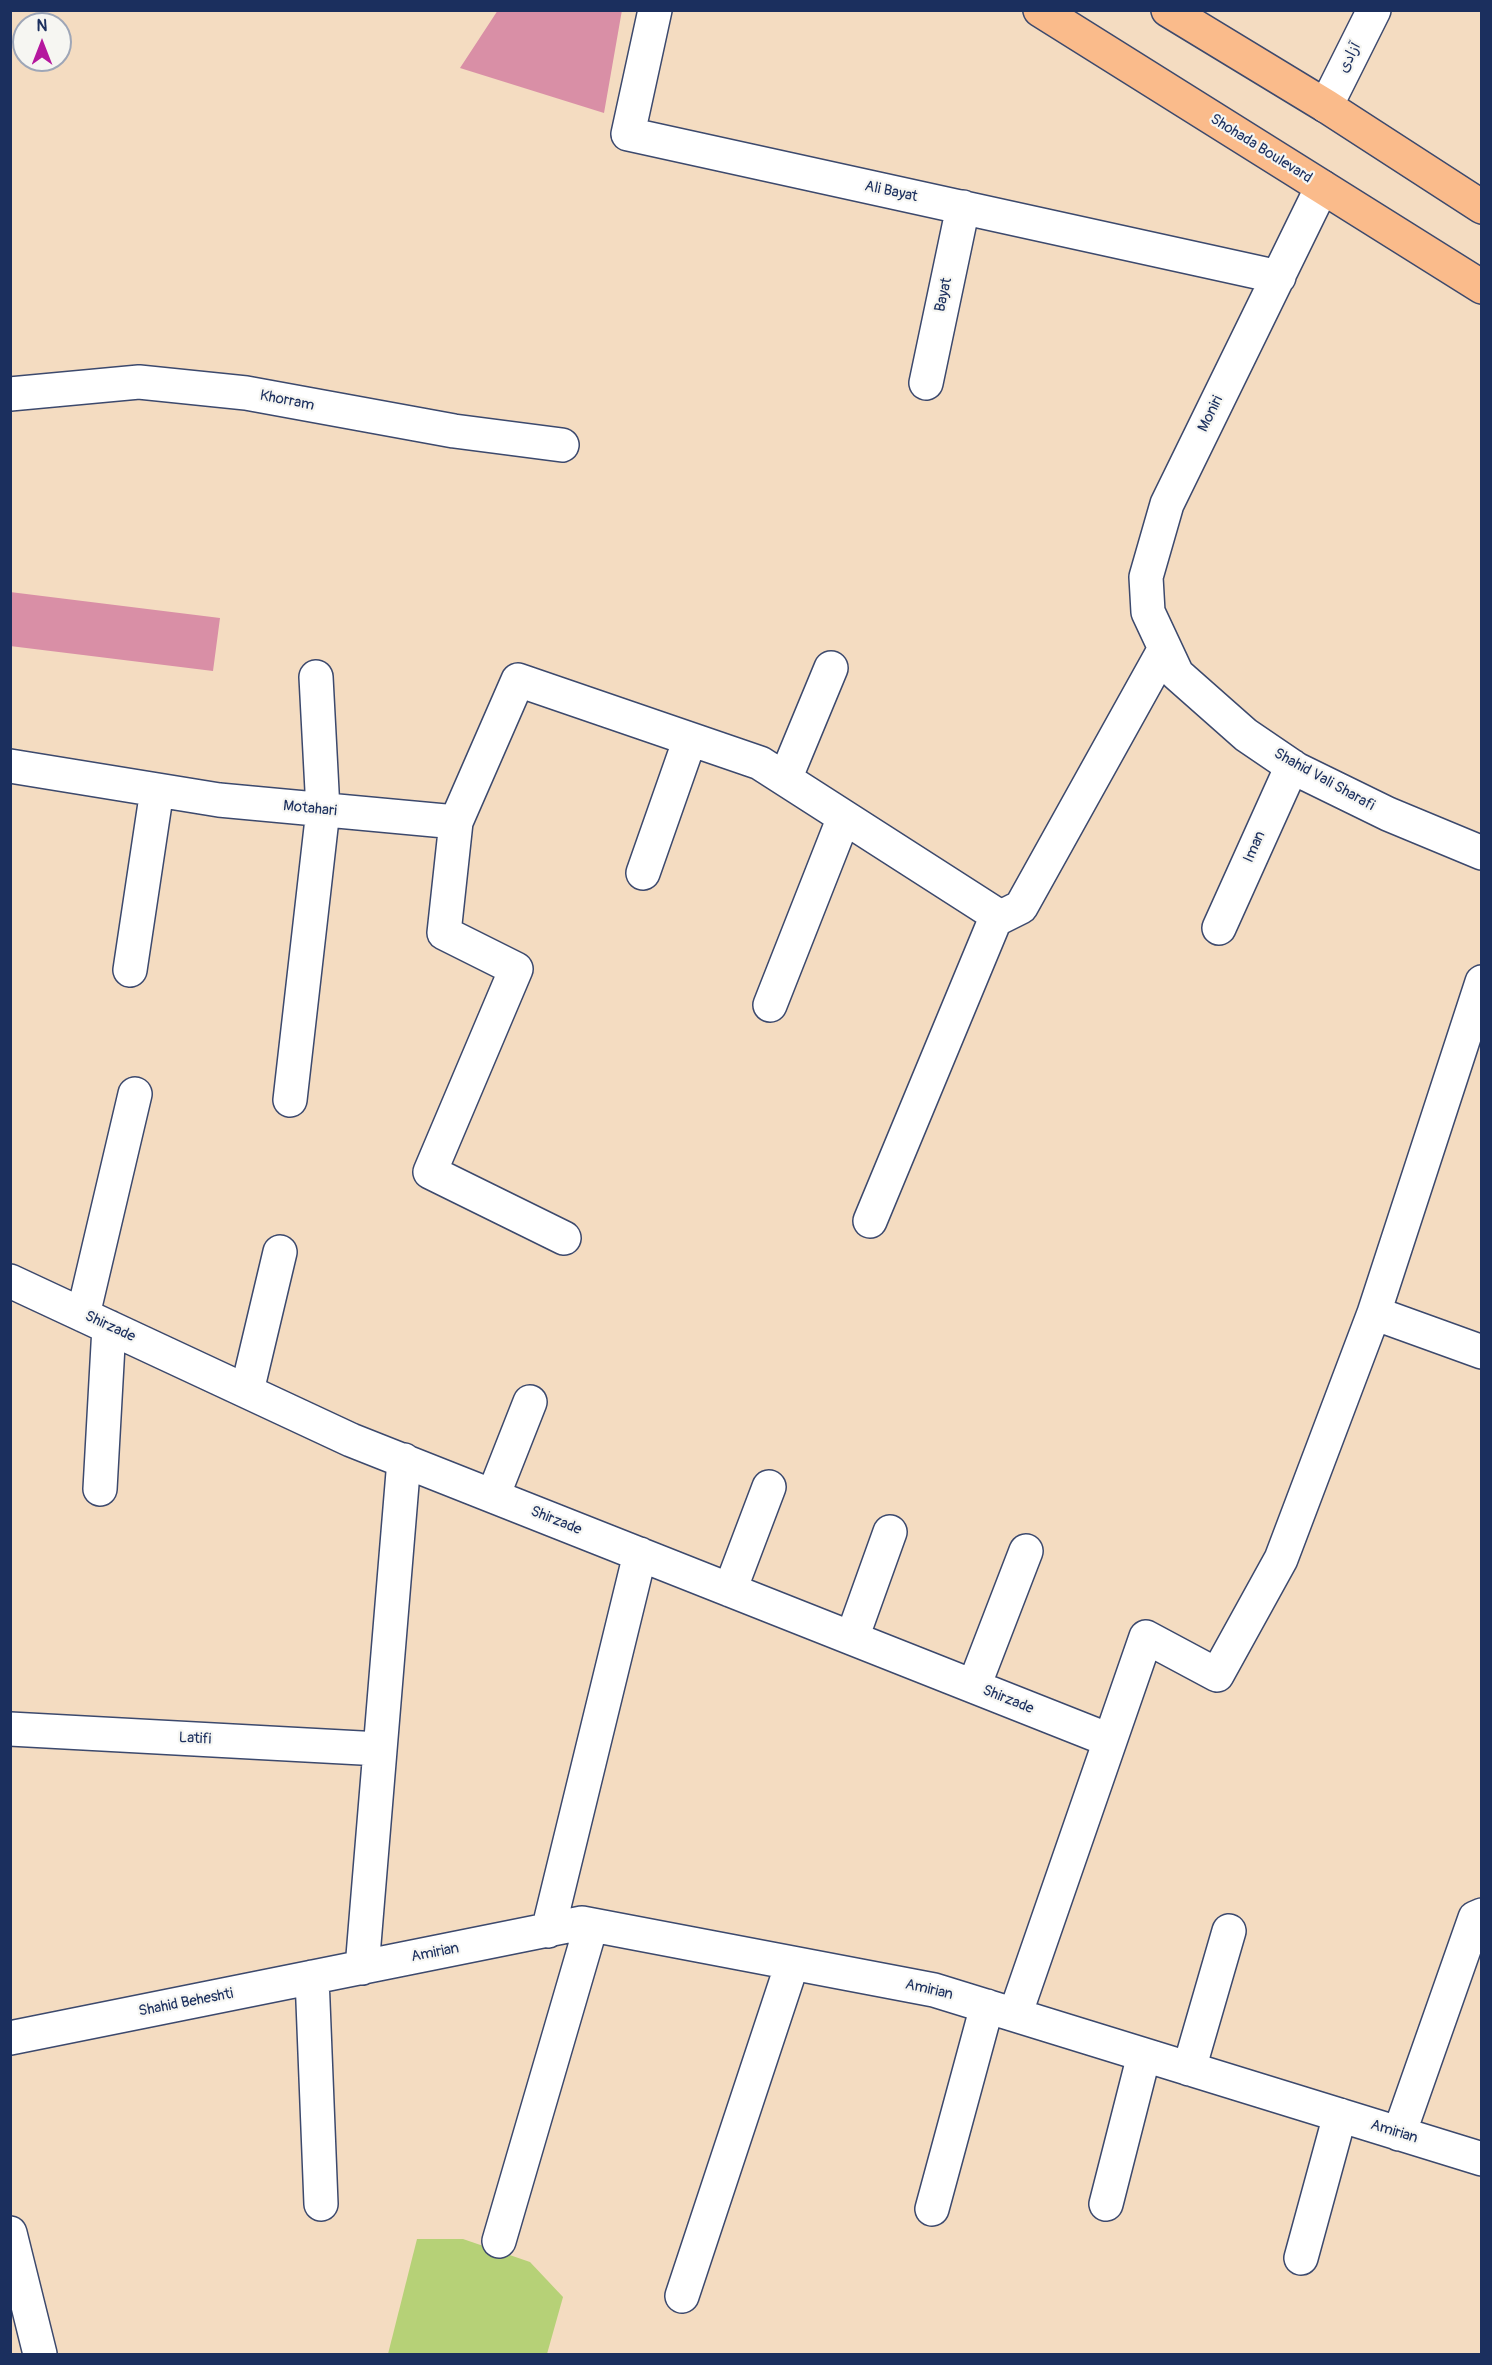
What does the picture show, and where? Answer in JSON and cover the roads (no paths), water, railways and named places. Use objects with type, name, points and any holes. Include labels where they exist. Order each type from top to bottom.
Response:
[{"type":"main road","name":"Shohada Boulevard","points":[[1040,10],[1482,287]]},
{"type":"main road","points":[[1168,10],[1326,106],[1482,207]]},
{"type":"street","name":"Ali Bayat","points":[[656,10],[628,134],[1279,277]]},
{"type":"street","name":"آزادی","points":[[1326,106],[1374,10]]},
{"type":"street","name":"Moniri","points":[[1164,650],[1148,612],[1146,577],[1167,504],[1322,187]]},
{"type":"street","name":"Bayat","points":[[926,383],[963,207]]},
{"type":"street","name":"Khorram","points":[[10,394],[139,382],[246,393],[454,431],[562,445]]},
{"type":"street","name":"Shahid Vali Sharafi","points":[[1164,650],[1177,674],[1246,735],[1292,766],[1388,814],[1482,853]]},
{"type":"street","points":[[870,1221],[995,920],[1021,907],[1164,650]]},
{"type":"street","points":[[785,779],[831,668]]},
{"type":"street","points":[[290,1100],[323,810],[316,677]]},
{"type":"street","points":[[564,1238],[430,1172],[516,969],[444,933],[456,822],[518,680],[760,763],[1000,917]]},
{"type":"street","points":[[644,873],[690,739]]},
{"type":"street","name":"Motahari","points":[[10,766],[219,800],[456,822]]},
{"type":"street","name":"Iman","points":[[1219,928],[1292,766]]},
{"type":"street","points":[[130,970],[157,790]]},
{"type":"street","points":[[770,1005],[844,817]]},
{"type":"street","points":[[932,2209],[1001,2010],[1110,1740],[1146,1637],[1216,1675],[1281,1559],[1374,1313],[1482,982]]},
{"type":"street","points":[[100,1489],[96,1321],[135,1094]]},
{"type":"street","points":[[247,1391],[280,1252]]},
{"type":"street","name":"Shirzade","points":[[10,1281],[351,1440],[1110,1740]]},
{"type":"street","points":[[1374,1313],[1482,1352]]},
{"type":"street","points":[[493,1496],[530,1402]]},
{"type":"street","points":[[362,1968],[404,1460]]},
{"type":"street","points":[[730,1590],[769,1487]]},
{"type":"street","points":[[852,1638],[890,1532]]},
{"type":"street","points":[[974,1686],[1026,1551]]},
{"type":"street","points":[[548,1931],[640,1554]]},
{"type":"street","name":"Latifi","points":[[10,1729],[380,1749]]},
{"type":"street","points":[[1399,2133],[1474,1918],[1482,1915]]},
{"type":"street","name":"Amirian","points":[[362,1968],[582,1923],[934,1990],[1482,2159]]},
{"type":"street","points":[[499,2241],[591,1926]]},
{"type":"street","points":[[1189,2068],[1229,1931]]},
{"type":"street","points":[[682,2296],[792,1964]]},
{"type":"street","name":"Shahid Beheshti","points":[[10,2038],[362,1968]]},
{"type":"street","points":[[312,1977],[321,2204]]},
{"type":"street","points":[[1106,2204],[1144,2055]]},
{"type":"street","points":[[1300,2258],[1340,2115]]},
{"type":"street","points":[[10,2233],[40,2355]]}]
